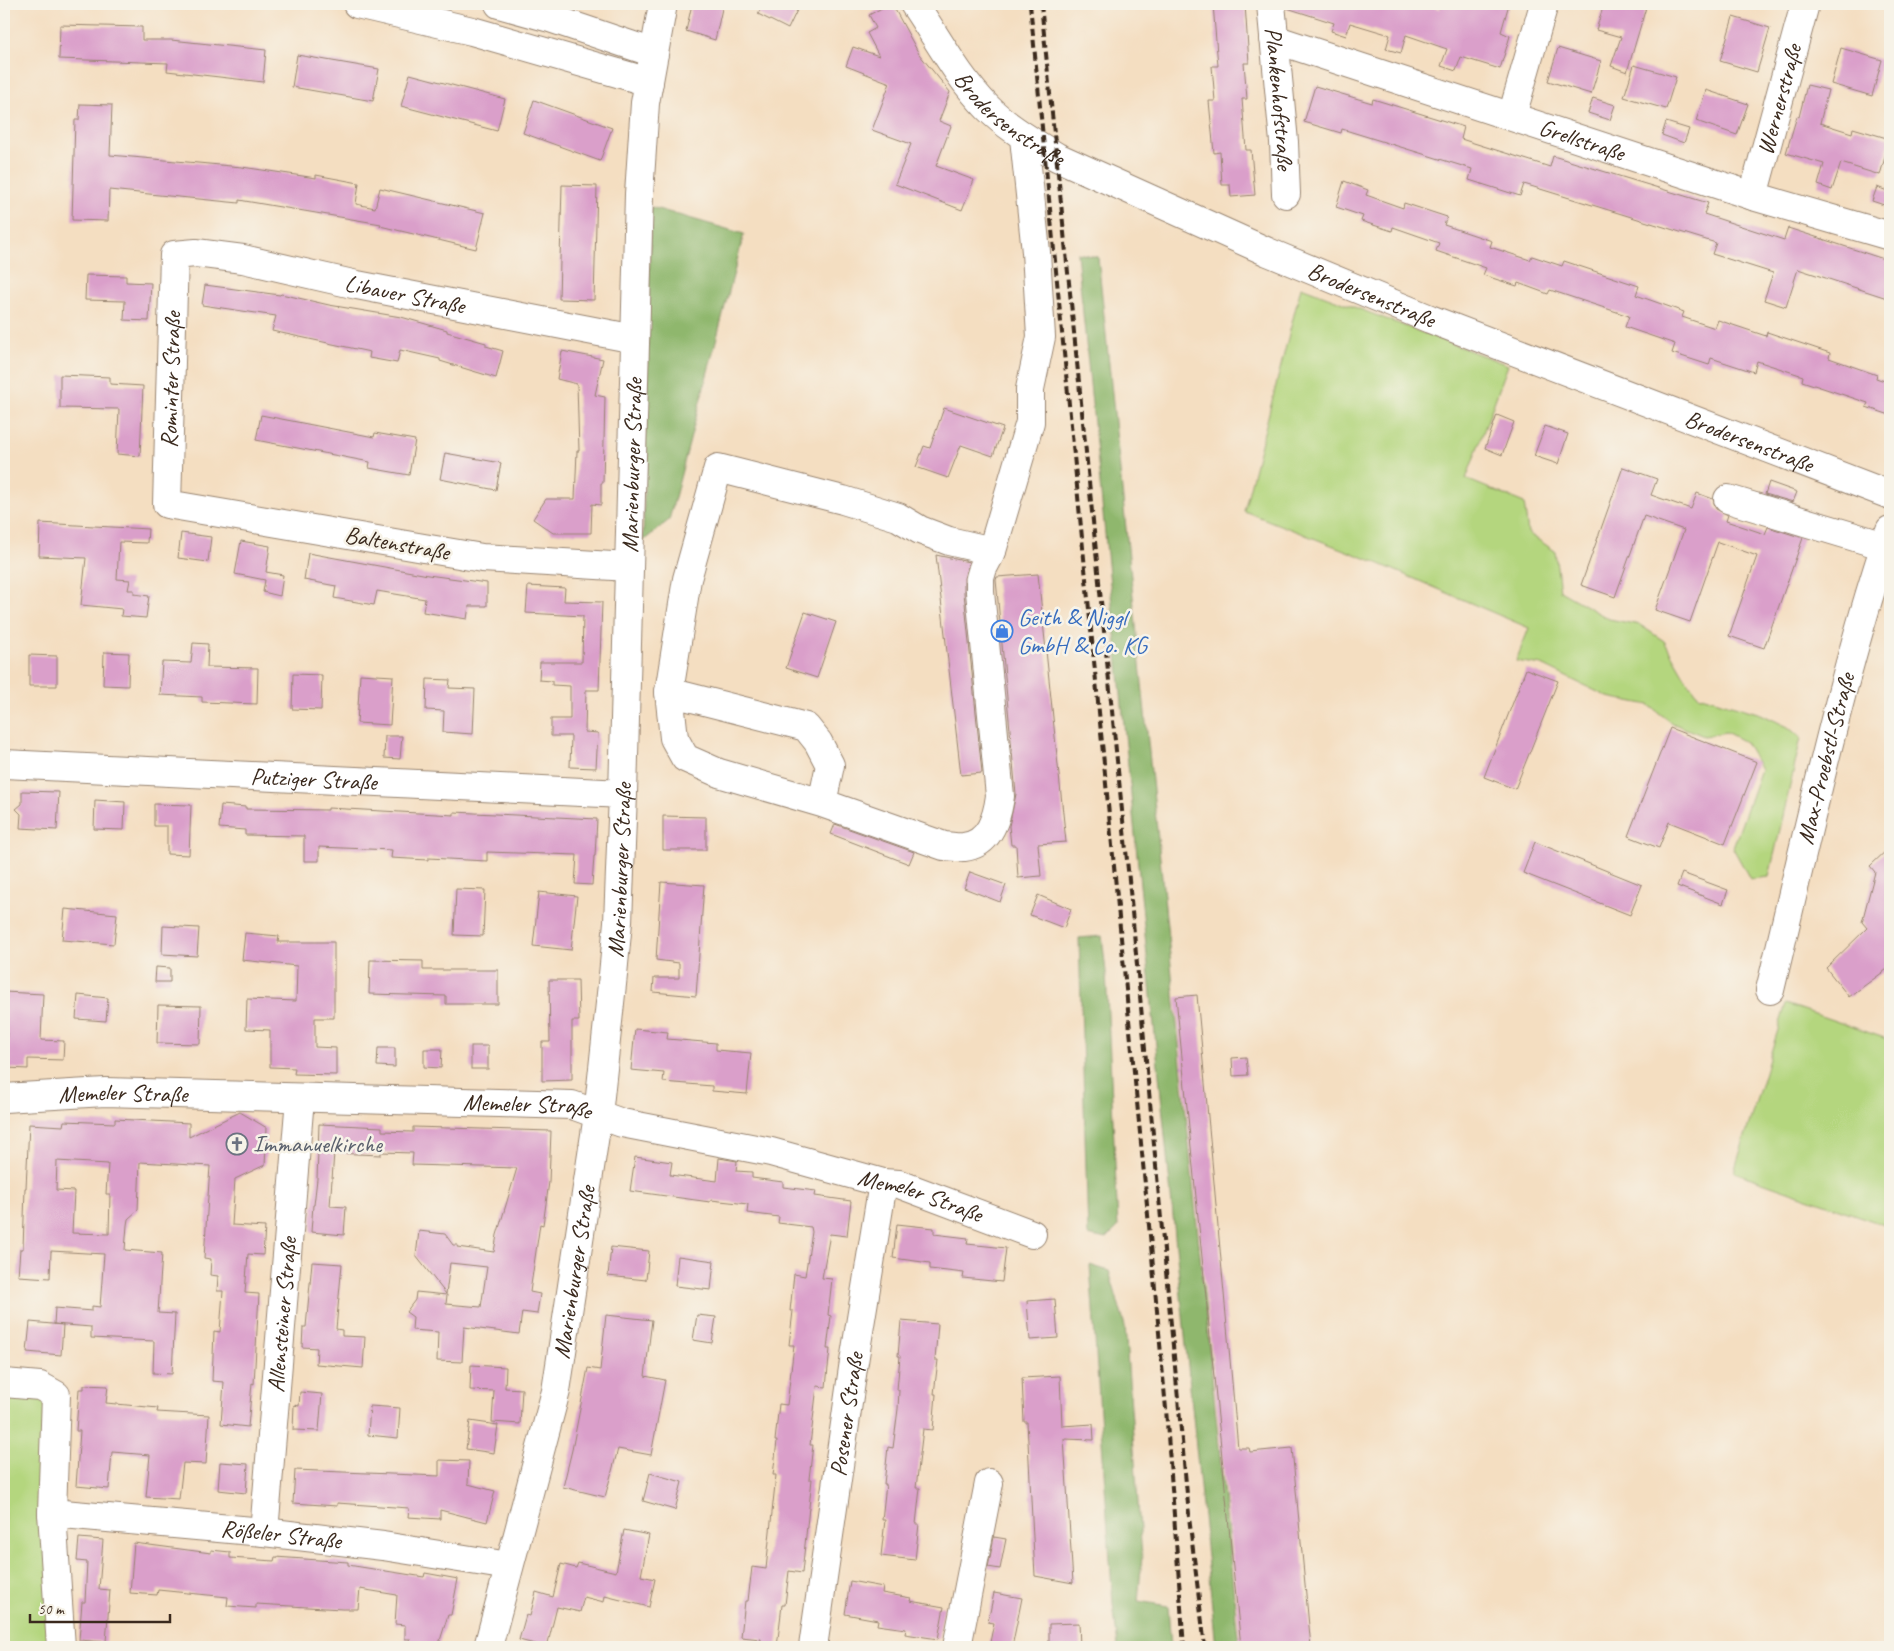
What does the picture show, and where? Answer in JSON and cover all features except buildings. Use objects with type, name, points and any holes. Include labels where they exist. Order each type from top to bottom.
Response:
[{"type":"street","points":[[357,4],[472,31],[649,82]]},
{"type":"street","points":[[499,4],[550,18],[654,53]]},
{"type":"street","name":"Marienburger Straße","points":[[488,1647],[556,1391],[598,1115],[618,922],[624,794],[639,194],[645,103],[663,4]]},
{"type":"street","name":"Brodersenstraße","points":[[914,4],[966,83],[988,108],[1024,138],[1057,157],[1268,252],[1421,315],[1890,495]]},
{"type":"street","name":"Plankenhofstraße","points":[[1271,4],[1284,142],[1286,194]]},
{"type":"street","points":[[1512,116],[1544,4]]},
{"type":"street","name":"Wernerstraße","points":[[1753,196],[1805,4]]},
{"type":"street","name":"Grellstraße","points":[[1274,39],[1753,196],[1890,236]]},
{"type":"street","points":[[992,550],[949,541],[920,530],[898,517],[843,500],[718,468],[687,579],[669,692],[674,738],[685,758],[719,773],[822,803],[944,846],[964,847],[980,841],[992,829],[998,814],[1000,796],[980,578],[992,550],[1030,422],[1030,389],[1042,337],[1036,252],[1024,138]]},
{"type":"street","name":"Libauer Straße","points":[[174,255],[196,253],[243,259],[357,285],[635,339]]},
{"type":"street","name":"Rominter Straße","points":[[167,504],[174,255]]},
{"type":"street","points":[[1728,499],[1888,538]]},
{"type":"street","name":"Baltenstraße","points":[[167,504],[482,558],[629,567]]},
{"type":"street","name":"Max-Proebstl-Straße","points":[[1770,990],[1828,747],[1888,538]]},
{"type":"street","points":[[669,692],[806,727],[818,742],[830,765],[822,803]]},
{"type":"street","name":"Putziger Straße","points":[[4,764],[624,794]]},
{"type":"street","name":"Memeler Straße","points":[[4,1098],[104,1092],[572,1105],[622,1123],[771,1152],[883,1183],[898,1184],[1032,1234]]},
{"type":"street","name":"Allensteiner Straße","points":[[264,1532],[300,1098]]},
{"type":"street","name":"Posener Straße","points":[[813,1647],[853,1368],[883,1183]]},
{"type":"street","points":[[4,1383],[40,1386],[56,1396],[52,1513],[61,1647]]},
{"type":"street","points":[[957,1647],[989,1483]]},
{"type":"street","name":"Rößeler Straße","points":[[52,1513],[264,1532],[383,1546],[509,1566]]},
{"type":"green space","points":[[651,207],[744,234],[669,520],[643,541]]},
{"type":"green space","points":[[1077,253],[1098,257],[1239,1647],[1216,1647]]},
{"type":"green space","points":[[1301,287],[1508,365],[1466,479],[1524,503],[1528,533],[1555,551],[1560,591],[1609,619],[1640,625],[1664,641],[1686,679],[1698,695],[1761,714],[1788,727],[1801,738],[1769,877],[1750,879],[1733,848],[1761,769],[1745,742],[1726,732],[1704,736],[1672,723],[1649,705],[1608,697],[1542,665],[1516,661],[1529,628],[1375,562],[1244,511]]},
{"type":"green space","points":[[1102,936],[1106,972],[1118,1227],[1106,1239],[1088,1235],[1079,938]]},
{"type":"green space","points":[[1786,1004],[1890,1040],[1890,1227],[1734,1172]]},
{"type":"green space","points":[[1090,1265],[1109,1271],[1125,1326],[1142,1557],[1138,1601],[1168,1606],[1171,1647],[1118,1647],[1113,1604]]},
{"type":"green space","points":[[4,1392],[41,1394],[47,1405],[51,1647],[4,1647]]},
{"type":"railway","points":[[1030,4],[1152,1256],[1184,1647]]},
{"type":"railway","points":[[1041,4],[1129,880],[1189,1515]]},
{"type":"railway","points":[[1188,1509],[1205,1647]]},
{"type":"place","name":"Geith & Niggl GmbH & Co. KG","points":[[1002,631]]},
{"type":"place","name":"Immanuelkirche","points":[[237,1144]]}]
